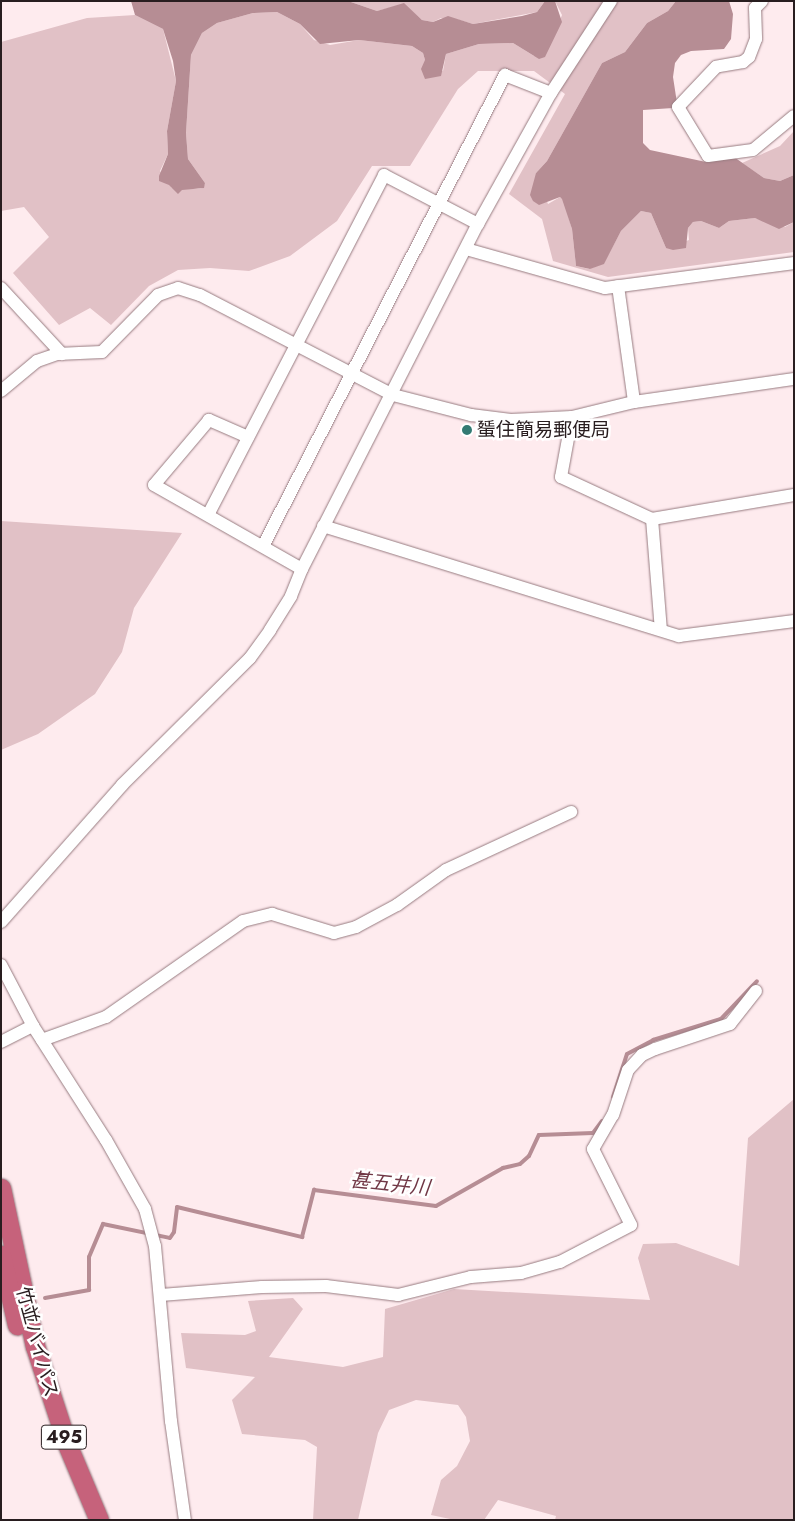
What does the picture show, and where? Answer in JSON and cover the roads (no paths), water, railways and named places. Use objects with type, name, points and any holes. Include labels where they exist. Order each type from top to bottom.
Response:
[{"type":"highway","name":"竹並バイパス","points":[[1,1188],[35,1346],[67,1444],[99,1520]]},
{"type":"highway","name":"竹並バイパス","points":[[1,1255],[23,1350],[43,1415],[85,1520]]},
{"type":"street","points":[[1,922],[122,785],[250,658],[291,596],[323,526],[393,395],[478,224],[551,93],[611,1]]},
{"type":"street","points":[[762,1],[755,8],[756,39],[749,58],[742,62],[716,67],[678,107],[708,156],[753,150],[794,116]]},
{"type":"street","points":[[263,546],[505,75],[551,93]]},
{"type":"street","points":[[208,515],[384,175],[478,224]]},
{"type":"street","points":[[466,249],[605,288],[794,263]]},
{"type":"street","points":[[618,286],[634,402]]},
{"type":"street","points":[[1,288],[62,354]]},
{"type":"street","points":[[1,391],[37,361],[62,354],[102,352],[158,295],[178,288],[200,295],[294,346],[393,395],[471,415],[511,420],[572,417],[634,402],[794,379]]},
{"type":"street","points":[[572,417],[561,477],[652,518],[794,495]]},
{"type":"street","points":[[248,437],[209,420],[154,485],[302,569]]},
{"type":"street","points":[[652,518],[661,630]]},
{"type":"street","points":[[323,526],[679,636],[794,621]]},
{"type":"street","points":[[42,1040],[106,1017],[243,922],[272,914],[334,933],[356,927],[398,905],[446,870],[571,812]]},
{"type":"street","points":[[1,965],[33,1026],[106,1140],[146,1210],[156,1246],[171,1421],[185,1520]]},
{"type":"street","points":[[161,1296],[262,1286],[317,1286],[398,1295],[472,1278],[521,1274],[560,1262],[631,1225],[593,1149],[613,1115],[628,1070],[648,1052],[730,1024],[756,991]]},
{"type":"street","points":[[1,1042],[33,1026]]},
{"type":"waterway","name":"甚五井川","points":[[613,1097],[627,1054],[653,1040],[721,1019],[757,981]]},
{"type":"waterway","name":"甚五井川","points":[[45,1298],[89,1290],[89,1257],[103,1224],[170,1238],[174,1232],[177,1207],[302,1237],[314,1190],[436,1206],[503,1168],[520,1164],[529,1156],[539,1135],[593,1133],[602,1121]]},
{"type":"place","name":"蜑住簡易郵便局","points":[[467,430]]}]
